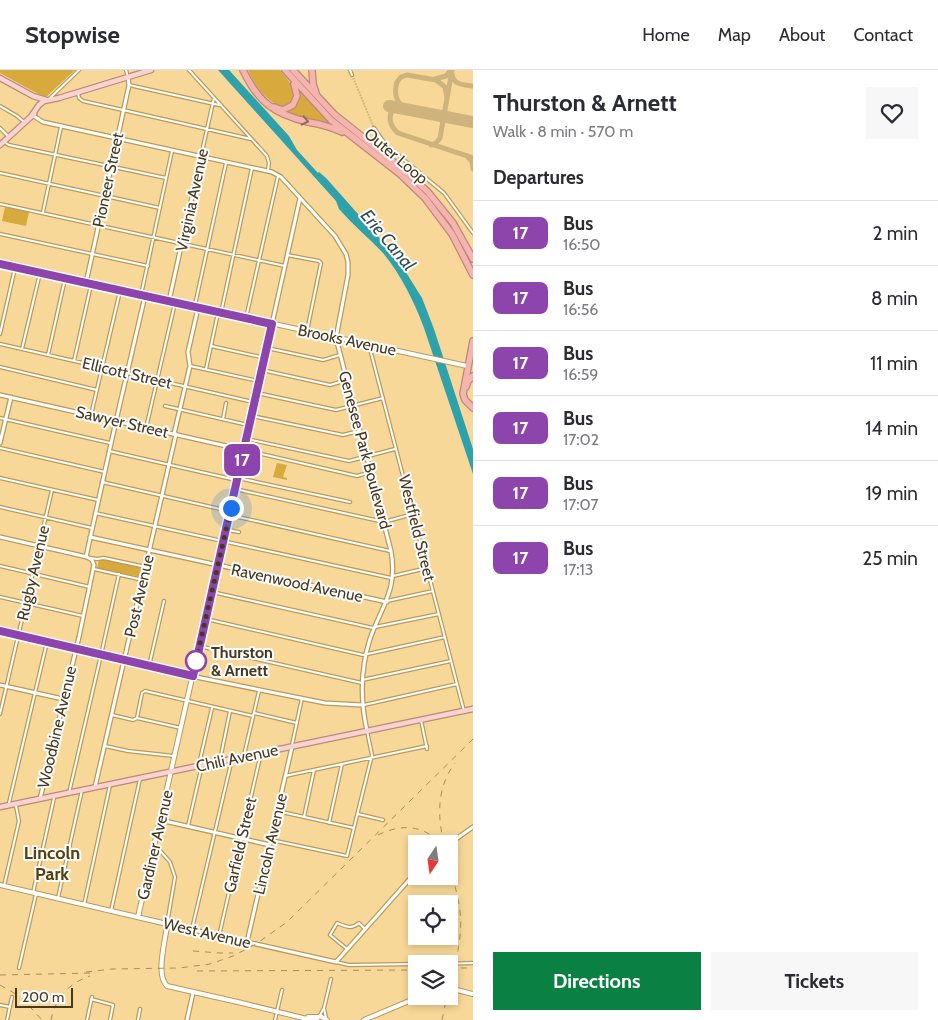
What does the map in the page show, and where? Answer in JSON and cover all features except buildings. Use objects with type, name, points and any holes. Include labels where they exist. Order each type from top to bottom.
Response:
[{"type":"highway","points":[[245,70],[264,98],[275,108],[283,110],[292,106],[297,96],[295,87],[284,70]]},
{"type":"highway","points":[[245,70],[257,93],[276,111],[288,117],[335,129],[372,152]]},
{"type":"highway","name":"Outer Loop","points":[[284,70],[326,115],[405,178],[432,206],[450,231],[473,275]]},
{"type":"highway","name":"Outer Loop","points":[[293,70],[344,123],[402,168],[426,190],[452,223],[473,259]]},
{"type":"highway","points":[[312,70],[313,86],[321,101]]},
{"type":"highway","points":[[469,265],[473,279]]},
{"type":"highway","points":[[473,341],[463,394],[465,400],[473,408]]},
{"type":"highway","points":[[473,376],[467,382],[465,390],[467,398],[473,404]]},
{"type":"main road","points":[[0,78],[33,96],[47,100],[78,93],[151,70]]},
{"type":"main road","points":[[2,144],[47,100]]},
{"type":"main road","name":"Brooks Avenue","points":[[0,264],[469,367]]},
{"type":"main road","name":"Gardiner Avenue","points":[[138,917],[272,324]]},
{"type":"main road","name":"Chili Avenue","points":[[0,807],[473,709]]},
{"type":"main road","name":"West Avenue","points":[[2,886],[167,924]]},
{"type":"main road","points":[[167,924],[162,961],[163,981],[169,988],[298,1016],[327,1019]]},
{"type":"main road","points":[[458,990],[473,994]]},
{"type":"main road","points":[[364,1020],[408,1001]]},
{"type":"street","points":[[47,100],[79,70]]},
{"type":"street","points":[[126,70],[128,77]]},
{"type":"street","points":[[189,70],[268,158],[268,170]]},
{"type":"street","points":[[350,70],[352,75]]},
{"type":"street","name":"Pioneer Street","points":[[86,283],[129,85],[128,77]]},
{"type":"street","points":[[129,85],[221,106]]},
{"type":"street","points":[[78,93],[82,100],[252,139]]},
{"type":"street","name":"Virginia Avenue","points":[[169,301],[214,98]]},
{"type":"street","points":[[0,106],[24,122]]},
{"type":"street","name":"Genesee Park Boulevard","points":[[32,115],[40,120],[117,138],[268,170],[278,175],[338,239],[347,258],[348,280],[336,338],[391,551],[393,577],[387,602],[375,628],[366,655],[362,682],[362,705],[367,731]]},
{"type":"street","points":[[43,212],[62,125]]},
{"type":"street","points":[[0,128],[9,137]]},
{"type":"street","points":[[374,128],[387,146],[444,193],[473,233]]},
{"type":"street","points":[[2,144],[166,178]]},
{"type":"street","points":[[86,557],[128,373],[148,266],[173,150]]},
{"type":"street","name":"Post Avenue","points":[[95,787],[190,366],[188,352],[196,307],[227,161]]},
{"type":"street","points":[[206,369],[253,167]]},
{"type":"street","points":[[0,173],[160,208]]},
{"type":"street","points":[[246,318],[278,175]]},
{"type":"street","points":[[272,324],[300,198]]},
{"type":"street","points":[[0,204],[285,266]]},
{"type":"street","points":[[0,234],[148,266]]},
{"type":"street","points":[[288,255],[319,261],[322,264],[307,331]]},
{"type":"street","points":[[0,334],[15,268]]},
{"type":"street","points":[[22,349],[40,273]]},
{"type":"street","points":[[48,355],[66,279]]},
{"type":"street","points":[[74,361],[91,284]]},
{"type":"street","points":[[91,415],[120,290]]},
{"type":"street","points":[[146,428],[175,302]]},
{"type":"street","name":"Ellicott Street","points":[[0,344],[255,402]]},
{"type":"street","name":"Westfield Street","points":[[369,345],[464,710]]},
{"type":"street","points":[[211,346],[264,358]]},
{"type":"street","points":[[267,348],[323,360],[340,355]]},
{"type":"street","points":[[190,366],[260,381]]},
{"type":"street","points":[[0,367],[97,390]]},
{"type":"street","points":[[262,370],[330,385],[347,380]]},
{"type":"street","points":[[257,393],[336,410],[383,398]]},
{"type":"street","name":"Sawyer Street","points":[[0,394],[244,450]]},
{"type":"street","points":[[0,443],[11,397]]},
{"type":"street","points":[[223,419],[226,404]]},
{"type":"street","points":[[165,406],[250,426]]},
{"type":"street","points":[[252,416],[343,435],[360,431]]},
{"type":"street","points":[[0,418],[111,443]]},
{"type":"street","points":[[246,439],[349,460],[396,449]]},
{"type":"street","points":[[0,448],[104,472]]},
{"type":"street","points":[[244,450],[357,476],[371,472]]},
{"type":"street","points":[[109,451],[350,502]]},
{"type":"street","points":[[0,478],[98,500]]},
{"type":"street","points":[[102,482],[391,551]]},
{"type":"street","points":[[235,489],[384,522],[413,514]]},
{"type":"street","name":"Rugby Avenue","points":[[0,714],[52,490]]},
{"type":"street","points":[[0,507],[92,528]]},
{"type":"street","points":[[96,513],[223,542],[393,577],[427,568]]},
{"type":"street","points":[[226,529],[239,532]]},
{"type":"street","points":[[0,537],[86,557],[104,558],[146,567]]},
{"type":"street","name":"Ravenwood Avenue","points":[[90,537],[387,602],[433,591]]},
{"type":"street","points":[[86,557],[93,561],[94,568]]},
{"type":"street","points":[[94,568],[97,559]]},
{"type":"street","points":[[0,566],[90,587]]},
{"type":"street","points":[[94,568],[143,580]]},
{"type":"street","name":"Woodbine Avenue","points":[[40,799],[94,568]]},
{"type":"street","points":[[69,793],[119,574]]},
{"type":"street","points":[[212,592],[375,628],[439,614]]},
{"type":"street","points":[[0,597],[84,617]]},
{"type":"street","points":[[149,666],[164,601]]},
{"type":"street","points":[[206,619],[366,655],[445,637]]},
{"type":"street","points":[[0,631],[193,676],[331,704],[362,705],[457,684]]},
{"type":"street","points":[[8,805],[47,642]]},
{"type":"street","points":[[200,646],[362,682],[451,661]]},
{"type":"street","points":[[0,685],[63,700]]},
{"type":"street","points":[[244,757],[259,689]]},
{"type":"street","points":[[137,718],[144,691],[230,711],[297,723]]},
{"type":"street","points":[[292,747],[302,698]]},
{"type":"street","points":[[188,826],[212,707]]},
{"type":"street","points":[[219,762],[230,711]]},
{"type":"street","points":[[112,715],[133,720],[137,718],[181,728]]},
{"type":"street","points":[[285,776],[427,747],[421,720]]},
{"type":"street","points":[[271,840],[347,856],[372,753],[367,731]]},
{"type":"street","points":[[105,746],[128,751],[175,756]]},
{"type":"street","name":"Lincoln Avenue","points":[[247,942],[292,747]]},
{"type":"street","name":"Garfield Street","points":[[219,936],[261,753]]},
{"type":"street","points":[[192,930],[232,759]]},
{"type":"street","points":[[329,822],[342,764]]},
{"type":"street","points":[[304,817],[314,770]]},
{"type":"street","points":[[111,911],[140,778]]},
{"type":"street","points":[[84,905],[110,784]]},
{"type":"street","points":[[58,899],[82,790]]},
{"type":"street","points":[[19,968],[55,796]]},
{"type":"street","points":[[2,886],[19,820],[16,804]]},
{"type":"street","points":[[278,811],[354,828]]},
{"type":"street","points":[[358,814],[383,820]]},
{"type":"street","points":[[160,820],[270,845]]},
{"type":"street","points":[[458,837],[473,826]]},
{"type":"street","points":[[155,845],[168,860],[175,877],[167,924]]},
{"type":"street","points":[[336,962],[408,881]]},
{"type":"street","points":[[347,949],[330,934],[336,923],[350,928],[358,923],[365,929]]},
{"type":"street","name":"West Avenue","points":[[167,924],[349,965],[408,964]]},
{"type":"street","points":[[458,963],[473,963]]},
{"type":"street","points":[[315,1018],[324,1008],[331,979]]},
{"type":"street","points":[[275,1020],[282,990]]},
{"type":"street","points":[[187,1020],[193,993]]},
{"type":"street","points":[[7,1020],[12,997]]},
{"type":"street","points":[[87,1020],[92,998],[113,1004],[110,1020]]},
{"type":"street","points":[[0,1005],[10,1007]]},
{"type":"street","points":[[324,1008],[327,1019]]},
{"type":"street","points":[[138,1020],[140,1009]]},
{"type":"shaded area","points":[[0,70],[75,70],[46,97],[0,73]]},
{"type":"shaded area","points":[[248,70],[280,70],[293,89],[292,103],[284,108],[272,102],[258,88]]},
{"type":"shaded area","points":[[299,91],[335,127],[292,117],[278,111],[286,111]]},
{"type":"shaded area","points":[[5,207],[29,212],[26,226],[2,221]]},
{"type":"shaded area","points":[[277,463],[287,465],[283,477],[287,478],[287,480],[273,477]]},
{"type":"shaded area","points":[[102,558],[143,567],[141,577],[97,568],[99,560]]},
{"type":"water","points":[[218,70],[229,70],[289,136],[297,150],[318,173],[326,178],[402,266],[422,298],[434,329],[473,449],[473,474],[424,328],[396,270],[383,253],[339,209],[336,201]]},
{"type":"taxiway","points":[[435,79],[446,76],[451,70]]},
{"type":"taxiway","points":[[431,145],[440,138],[452,70]]},
{"type":"taxiway","points":[[452,74],[457,82],[473,86]]},
{"type":"taxiway","points":[[412,110],[403,106],[397,100],[397,82],[401,77],[407,75],[436,80],[445,87],[447,98]]},
{"type":"taxiway","points":[[401,108],[393,109],[390,116],[393,128],[398,133],[473,158]]},
{"type":"taxiway","points":[[467,156],[472,162],[473,169]]},
{"type":"runway","points":[[389,106],[473,122]]},
{"type":"tunnel","points":[[352,75],[374,128]]},
{"type":"railway","points":[[86,972],[112,969],[179,968],[210,964],[233,956],[256,944],[287,922],[473,739]]},
{"type":"railway","points":[[442,835],[440,802],[445,782],[455,763]]},
{"type":"railway","points":[[378,835],[386,831],[403,828],[419,829],[430,835]]},
{"type":"railway","points":[[454,885],[461,922],[457,955]]},
{"type":"railway","points":[[193,951],[233,953]]},
{"type":"railway","points":[[458,968],[473,968]]},
{"type":"railway","points":[[197,971],[408,970]]},
{"type":"railway","points":[[0,975],[92,973]]},
{"type":"railway","points":[[51,1020],[56,1005],[64,992],[69,987],[90,976]]},
{"type":"railway","points":[[0,985],[21,997],[42,1020]]},
{"type":"railway","points":[[442,1020],[445,1005]]},
{"type":"bus line","name":"17","points":[[0,264],[272,324],[193,676],[0,631]]},
{"type":"place","name":"Thurston & Arnett","points":[[196,661]]},
{"type":"district","name":"Lincoln Park","points":[[52,863]]},
{"type":"route","points":[[196,661],[195,665],[231,508]]},
{"type":"water label","name":"Erie Canal","points":[[388,240]]}]
